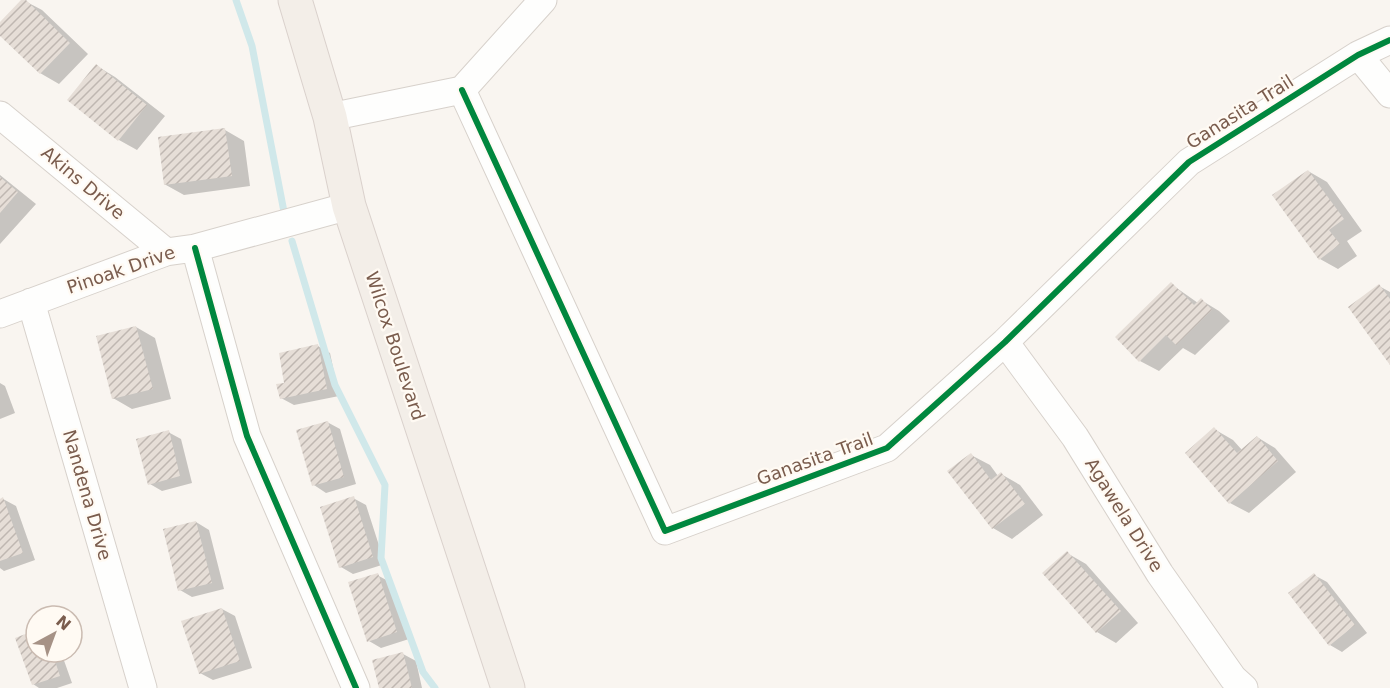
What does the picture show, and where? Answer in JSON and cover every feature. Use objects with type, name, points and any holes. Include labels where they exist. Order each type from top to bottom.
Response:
[{"type":"main road","name":"Wilcox Boulevard","points":[[295,0],[330,117],[349,206],[508,688]]},
{"type":"street","points":[[330,117],[462,90],[543,0]]},
{"type":"street","name":"Ganasita Trail","points":[[462,90],[665,531],[887,448],[1005,342],[1190,162],[1358,55],[1390,40]]},
{"type":"street","points":[[1358,55],[1390,94]]},
{"type":"street","name":"Akins Drive","points":[[0,115],[166,252]]},
{"type":"street","name":"Pinoak Drive","points":[[0,314],[166,252],[195,248],[349,206]]},
{"type":"street","points":[[195,248],[246,436],[356,688]]},
{"type":"street","name":"Nandena Drive","points":[[31,302],[143,688]]},
{"type":"street","name":"Agawela Drive","points":[[1005,342],[1075,437],[1160,574],[1233,678],[1244,688]]},
{"type":"building","points":[[21,0],[26,0],[70,43],[40,74],[0,36],[0,22]]},
{"type":"building","points":[[96,64],[147,105],[118,141],[67,100]]},
{"type":"building","points":[[225,128],[232,176],[164,185],[158,137]]},
{"type":"building","points":[[1308,170],[1344,219],[1329,230],[1340,244],[1319,260],[1272,195]]},
{"type":"building","points":[[0,177],[18,192],[0,213]]},
{"type":"building","points":[[1171,282],[1194,305],[1201,298],[1212,310],[1176,345],[1166,335],[1139,362],[1115,337]]},
{"type":"building","points":[[1379,284],[1390,299],[1390,365],[1348,307]]},
{"type":"building","points":[[136,326],[153,389],[112,399],[96,336]]},
{"type":"building","points":[[318,344],[327,389],[280,399],[276,384],[284,383],[279,353]]},
{"type":"building","points":[[328,421],[344,477],[312,486],[296,430]]},
{"type":"building","points":[[1214,427],[1237,453],[1257,436],[1278,461],[1229,504],[1185,453]]},
{"type":"building","points":[[169,430],[180,476],[148,485],[136,439]]},
{"type":"building","points":[[971,453],[991,480],[1001,472],[1025,504],[992,529],[947,471]]},
{"type":"building","points":[[354,496],[373,557],[339,568],[320,507]]},
{"type":"building","points":[[3,497],[23,553],[0,561],[0,499]]},
{"type":"building","points":[[196,521],[212,583],[178,591],[163,529]]},
{"type":"building","points":[[1067,551],[1121,611],[1096,633],[1042,573]]},
{"type":"building","points":[[378,573],[397,632],[367,642],[348,582]]},
{"type":"building","points":[[1314,573],[1355,625],[1329,646],[1288,593]]},
{"type":"building","points":[[222,608],[240,661],[199,674],[181,621]]},
{"type":"building","points":[[24,635],[24,663],[15,638]]},
{"type":"building","points":[[403,652],[412,688],[379,688],[372,660]]},
{"type":"building","points":[[24,664],[56,664],[60,676],[32,685]]},
{"type":"waterway","points":[[236,0],[252,46],[285,217]]},
{"type":"waterway","points":[[292,241],[335,385],[385,485],[381,558],[423,672],[435,688]]},
{"type":"cycle path","points":[[462,90],[665,531],[887,448],[1005,342],[1189,162],[1358,55],[1390,40]]},
{"type":"cycle path","points":[[195,248],[247,436],[356,688]]}]
